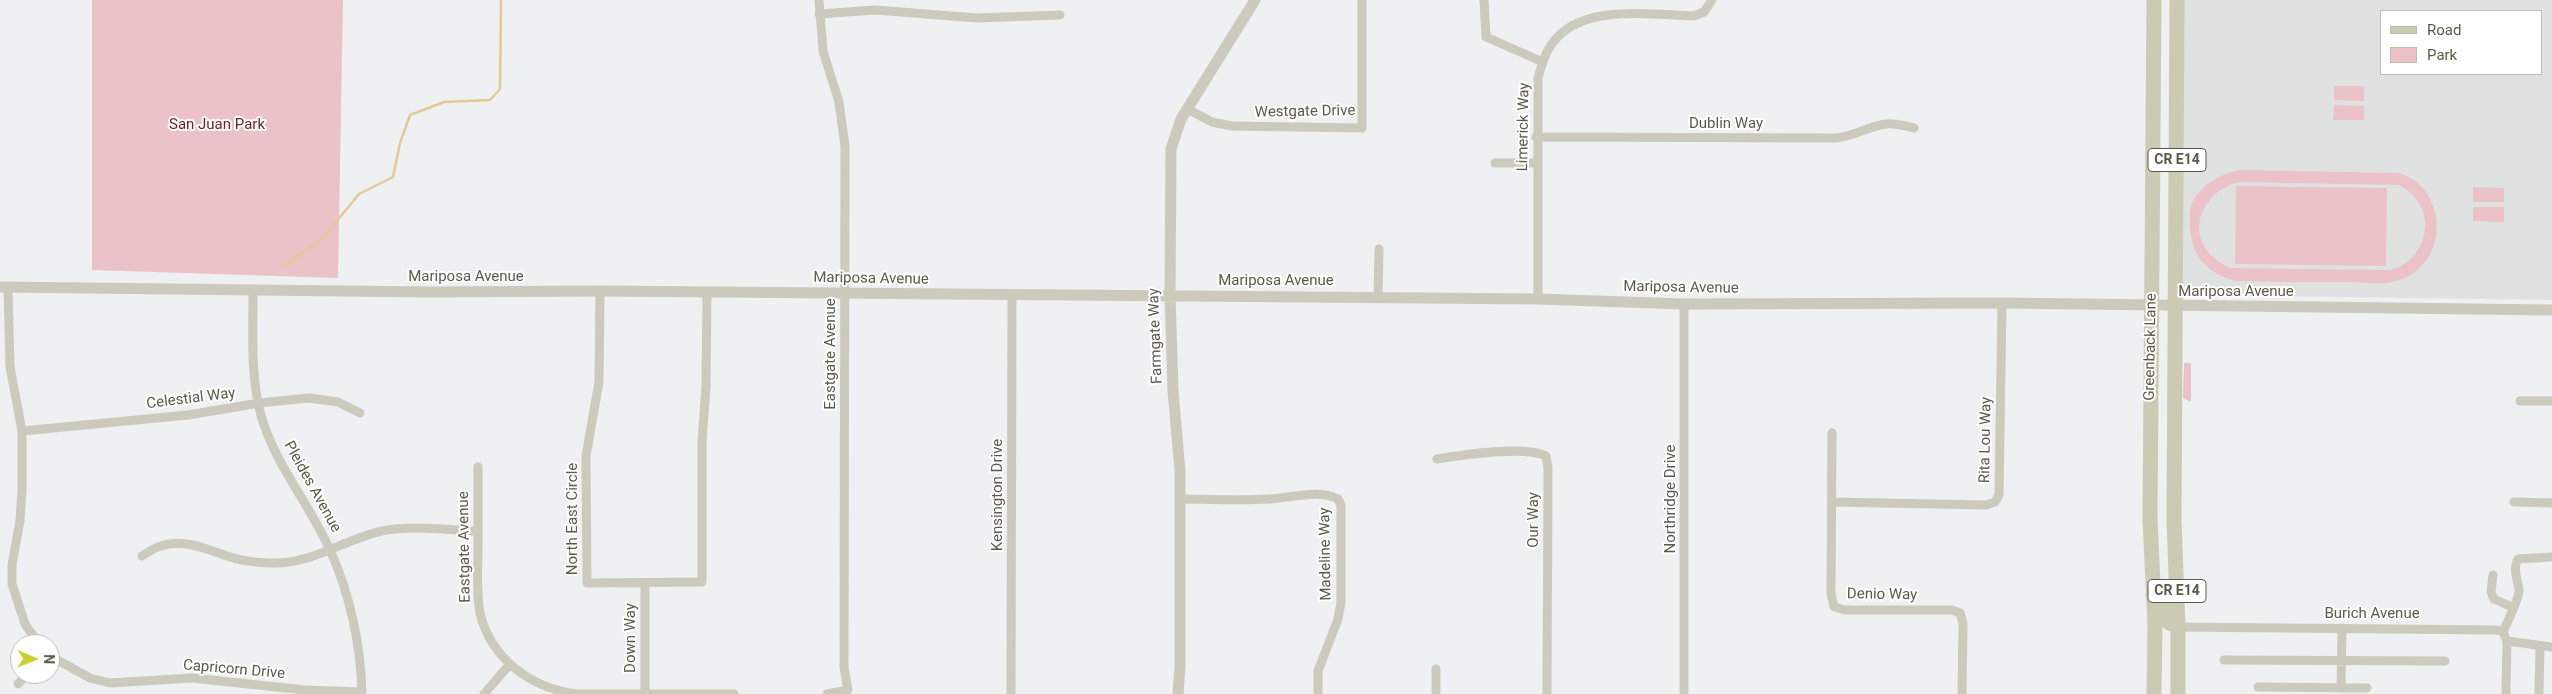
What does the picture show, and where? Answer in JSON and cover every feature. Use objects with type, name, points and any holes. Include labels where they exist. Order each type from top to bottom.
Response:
[{"type":"main road","name":"Greenback Lane","points":[[2154,0],[2150,466],[2154,694]]},
{"type":"main road","name":"Greenback Lane","points":[[2177,0],[2174,520],[2178,627],[2178,694]]},
{"type":"main road","points":[[2150,466],[2174,467]]},
{"type":"main road","points":[[2153,596],[2165,604],[2168,622],[2178,627]]},
{"type":"street","name":"Eastgate Avenue","points":[[819,0],[823,50],[836,92],[843,124],[845,293],[844,667],[848,690],[827,694]]},
{"type":"street","name":"Farmgate Way","points":[[1178,694],[1180,666],[1180,462],[1173,392],[1170,296],[1170,158],[1176,129],[1255,0]]},
{"type":"street","name":"Westgate Drive","points":[[1188,108],[1212,122],[1232,126],[1362,128],[1362,0]]},
{"type":"street","points":[[1484,0],[1484,28],[1486,37],[1543,62]]},
{"type":"street","name":"Limerick Way","points":[[1538,299],[1536,137],[1538,78],[1551,45],[1564,31],[1584,21],[1615,14],[1694,16],[1704,12],[1712,0]]},
{"type":"street","points":[[819,14],[875,10],[977,18],[1060,14]]},
{"type":"street","name":"Dublin Way","points":[[1536,137],[1836,138],[1852,136],[1874,126],[1887,124],[1914,128]]},
{"type":"street","points":[[1495,163],[1537,163]]},
{"type":"street","points":[[1378,297],[1379,249]]},
{"type":"street","points":[[4,287],[10,367],[22,431],[20,521],[12,565],[12,584],[24,624],[32,634]]},
{"type":"street","name":"Mariposa Avenue","points":[[4,287],[253,291],[600,291],[1012,296],[1378,297],[1538,299],[1684,304],[2002,303],[2175,307],[2552,310]]},
{"type":"street","name":"Pleides Avenue","points":[[253,291],[253,352],[262,420],[280,462],[330,549],[339,572],[355,629],[362,693]]},
{"type":"street","name":"North East Circle","points":[[600,291],[598,391],[586,456],[587,583],[702,582],[702,441],[706,387],[707,292]]},
{"type":"street","name":"Kensington Drive","points":[[1011,694],[1012,296]]},
{"type":"street","name":"Rita Lou Way","points":[[1832,502],[1986,505],[1995,502],[1998,495],[2002,303]]},
{"type":"street","name":"Northridge Drive","points":[[1684,304],[1684,694]]},
{"type":"street","name":"Celestial Way","points":[[22,431],[188,415],[259,403],[309,398],[338,402],[360,413]]},
{"type":"street","points":[[2520,401],[2552,401]]},
{"type":"street","name":"Denio Way","points":[[1832,433],[1831,594],[1834,607],[1845,610],[1952,610],[1960,613],[1963,623],[1962,694]]},
{"type":"street","name":"Our Way","points":[[1437,459],[1495,452],[1539,453],[1546,456],[1548,467],[1547,694]]},
{"type":"street","name":"Eastgate Avenue","points":[[478,467],[478,592],[481,614],[492,641],[510,664],[534,682],[554,690],[578,694],[734,694]]},
{"type":"street","name":"Madeline Way","points":[[1180,499],[1271,499],[1289,496],[1332,496],[1338,499],[1341,505],[1342,602],[1338,620],[1318,671],[1318,694]]},
{"type":"street","points":[[2514,502],[2552,503]]},
{"type":"street","points":[[142,556],[163,544],[176,542],[203,547],[252,562],[295,560],[382,531],[409,529],[478,531]]},
{"type":"street","points":[[2506,694],[2507,641],[2503,632],[2519,589],[2516,581],[2515,564],[2518,559],[2552,557]]},
{"type":"street","points":[[2493,575],[2491,592],[2494,599],[2512,607]]},
{"type":"street","name":"Down Way","points":[[645,583],[645,694]]},
{"type":"street","name":"Burich Avenue","points":[[2178,627],[2489,630],[2503,632]]},
{"type":"street","points":[[2341,688],[2342,628]]},
{"type":"street","points":[[2507,641],[2540,647],[2552,647]]},
{"type":"street","points":[[2539,694],[2540,647]]},
{"type":"street","points":[[2224,660],[2445,661]]},
{"type":"street","name":"Capricorn Drive","points":[[60,662],[90,678],[110,683],[192,678],[305,690],[362,693]]},
{"type":"street","points":[[484,694],[510,664]]},
{"type":"street","points":[[1436,669],[1436,694]]},
{"type":"street","points":[[2258,687],[2367,688]]},
{"type":"shaded area","points":[[2184,0],[2552,0],[2552,300],[2190,295],[2181,284]]},
{"type":"green space","name":"San Juan Park","points":[[92,0],[343,0],[338,278],[92,270]]},
{"type":"green space","points":[[2334,86],[2364,86],[2364,101],[2334,100]]},
{"type":"green space","points":[[2334,105],[2364,106],[2364,120],[2333,120]]},
{"type":"green space","points":[[2238,170],[2398,173],[2405,175],[2422,187],[2433,205],[2437,223],[2434,245],[2430,254],[2417,271],[2408,277],[2391,282],[2236,281],[2226,278],[2209,269],[2198,255],[2191,237],[2190,209],[2200,191],[2217,178]],"holes":[[[2239,182],[2398,185],[2411,193],[2420,204],[2424,216],[2425,229],[2422,242],[2415,254],[2405,264],[2391,270],[2230,268],[2213,257],[2204,246],[2200,235],[2202,212],[2208,202],[2227,186]]]},
{"type":"green space","points":[[2236,186],[2387,188],[2386,266],[2235,264]]},
{"type":"green space","points":[[2473,187],[2504,188],[2504,202],[2473,202]]},
{"type":"green space","points":[[2473,207],[2504,207],[2504,222],[2473,221]]},
{"type":"green space","points":[[2184,363],[2191,363],[2191,402],[2183,398]]},
{"type":"waterway","points":[[283,267],[323,238],[359,194],[393,177],[400,143],[410,115],[444,102],[490,100],[500,89],[501,0]]}]
